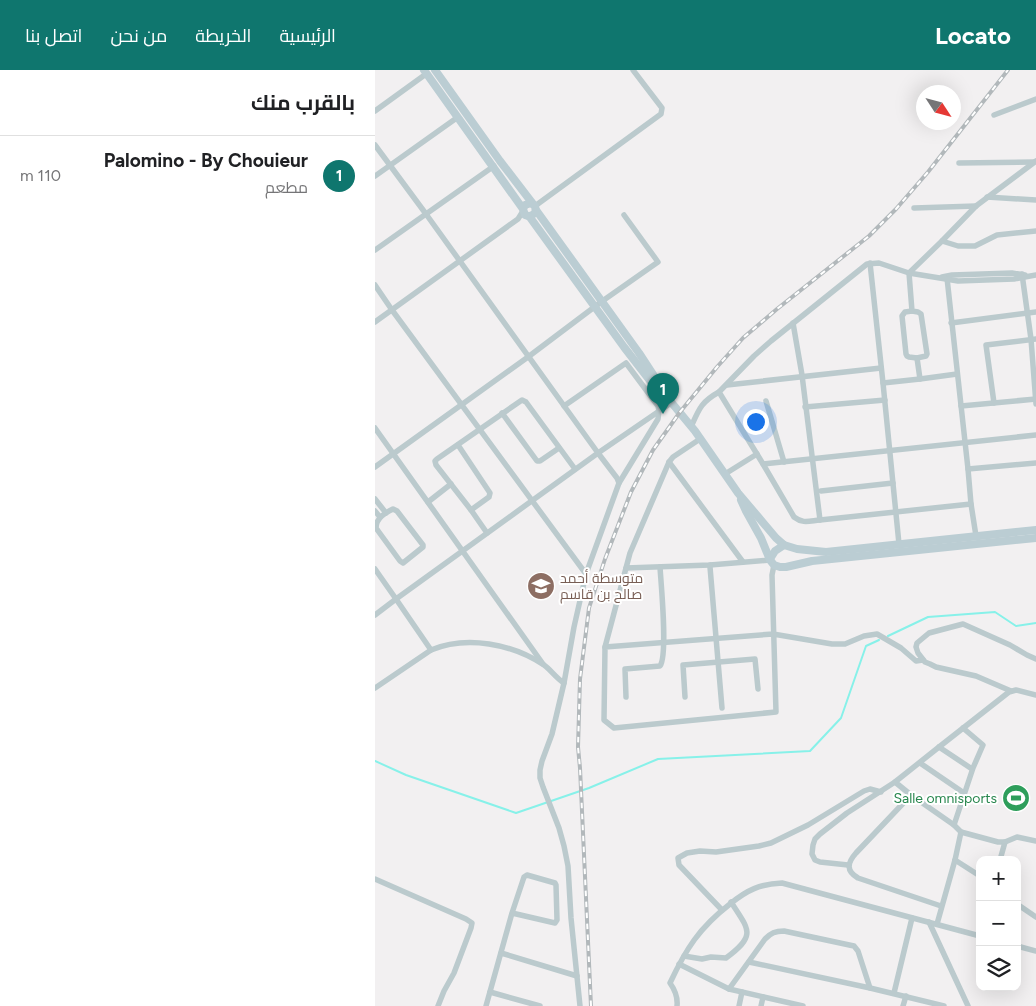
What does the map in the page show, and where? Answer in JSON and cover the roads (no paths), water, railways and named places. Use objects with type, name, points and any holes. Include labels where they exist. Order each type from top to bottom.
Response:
[{"type":"main road","points":[[435,70],[535,207],[598,304]]},
{"type":"main road","points":[[425,72],[526,213],[598,304],[691,427],[738,493],[784,545],[797,549],[826,552],[1036,530]]},
{"type":"main road","points":[[526,213],[527,204],[535,207]]},
{"type":"main road","points":[[526,213],[533,215],[535,207]]},
{"type":"main road","points":[[636,355],[668,405],[688,430],[700,440]]},
{"type":"main road","points":[[738,493],[771,562],[780,568],[812,561],[1036,538]]},
{"type":"main road","points":[[771,562],[775,551],[784,545]]},
{"type":"main road","points":[[789,567],[797,549]]},
{"type":"street","points":[[535,207],[661,114],[662,108],[633,70]]},
{"type":"street","points":[[375,111],[425,72]]},
{"type":"street","points":[[994,115],[1036,99]]},
{"type":"street","points":[[375,176],[458,117]]},
{"type":"street","points":[[375,145],[619,483]]},
{"type":"street","points":[[959,163],[1035,162]]},
{"type":"street","points":[[909,273],[976,206],[1035,162]]},
{"type":"street","points":[[375,250],[494,166]]},
{"type":"street","points":[[987,197],[1036,200]]},
{"type":"street","points":[[914,208],[976,206]]},
{"type":"street","points":[[375,322],[526,213]]},
{"type":"street","points":[[375,467],[658,262],[625,215]]},
{"type":"street","points":[[943,241],[958,246],[975,246],[997,235],[1036,231]]},
{"type":"street","points":[[869,263],[899,544]]},
{"type":"street","points":[[691,427],[701,406],[708,398],[719,392],[754,356],[793,323],[869,263],[909,273],[945,277],[958,281],[989,281],[1036,275]]},
{"type":"street","points":[[909,273],[912,311]]},
{"type":"street","points":[[1022,276],[1033,339],[1036,404]]},
{"type":"street","points":[[945,277],[975,536]]},
{"type":"street","points":[[375,285],[586,574]]},
{"type":"street","points":[[912,311],[921,314],[927,354],[917,358],[909,357],[906,354],[903,316],[905,312],[912,311]]},
{"type":"street","points":[[951,323],[1036,312]]},
{"type":"street","points":[[793,323],[802,375],[820,520]]},
{"type":"street","points":[[994,404],[986,345],[1033,339]]},
{"type":"street","points":[[564,406],[636,355]]},
{"type":"street","points":[[917,358],[920,380]]},
{"type":"street","points":[[580,1006],[568,866],[564,846],[543,787],[540,770],[552,734],[564,683],[586,574],[619,483],[658,419],[658,406],[626,363]]},
{"type":"street","points":[[726,385],[802,375],[881,368]]},
{"type":"street","points":[[883,383],[957,374]]},
{"type":"street","points":[[719,392],[794,516],[803,522],[971,504]]},
{"type":"street","points":[[961,406],[1036,399]]},
{"type":"street","points":[[487,533],[436,465],[437,459],[521,400],[525,400],[575,469]]},
{"type":"street","points":[[805,407],[885,400]]},
{"type":"street","points":[[766,401],[784,462]]},
{"type":"street","points":[[375,615],[575,469],[668,405]]},
{"type":"street","points":[[502,414],[537,461],[540,461],[559,448]]},
{"type":"street","points":[[375,428],[545,666]]},
{"type":"street","points":[[763,464],[1036,435]]},
{"type":"street","points":[[626,568],[771,562],[776,712],[613,728],[604,720],[605,647],[626,568],[630,553],[669,462],[673,457],[700,440]]},
{"type":"street","points":[[458,445],[490,493],[489,496],[471,510]]},
{"type":"street","points":[[725,474],[757,454]]},
{"type":"street","points":[[669,462],[743,562]]},
{"type":"street","points":[[968,469],[1036,463]]},
{"type":"street","points":[[821,491],[893,483]]},
{"type":"street","points":[[428,502],[451,484]]},
{"type":"street","points":[[375,499],[385,513]]},
{"type":"street","points":[[393,509],[397,511],[423,545],[423,547],[402,563],[376,529],[376,523],[385,513],[393,509]]},
{"type":"street","points":[[375,511],[380,517]]},
{"type":"street","points":[[710,565],[722,708]]},
{"type":"street","points":[[626,697],[625,669],[661,666],[663,662],[664,643],[660,567]]},
{"type":"street","points":[[375,570],[431,650]]},
{"type":"street","points":[[1036,658],[963,624],[929,633],[917,643],[917,650],[923,660],[936,667],[976,676],[1011,691],[1036,695]]},
{"type":"street","points":[[605,647],[773,634],[832,644],[845,644],[864,636],[877,634],[901,648],[916,661],[923,660]]},
{"type":"street","points":[[375,688],[431,650],[437,647],[459,644],[493,644],[520,652],[545,666],[564,683]]},
{"type":"street","points":[[685,697],[683,665],[755,659],[758,689]]},
{"type":"street","points":[[849,865],[815,860],[812,854],[815,840],[819,834],[847,813],[895,782],[1011,691]]},
{"type":"street","points":[[954,825],[983,745],[963,728]]},
{"type":"street","points":[[939,746],[973,769]]},
{"type":"street","points":[[919,763],[964,794]]},
{"type":"street","points":[[895,782],[961,832],[998,842],[1005,842],[1017,837],[1036,841]]},
{"type":"street","points":[[721,910],[679,865],[678,858],[687,853],[700,851],[716,852],[771,843],[808,825],[861,793],[870,789],[881,792]]},
{"type":"street","points":[[911,795],[856,854],[849,865],[853,874],[858,878],[941,906]]},
{"type":"street","points":[[937,924],[961,832]]},
{"type":"street","points":[[1001,856],[1005,842]]},
{"type":"street","points":[[955,860],[976,873]]},
{"type":"street","points":[[486,1006],[512,913],[525,875],[552,882],[556,885],[557,920],[555,923],[512,913]]},
{"type":"street","points":[[375,879],[472,923],[454,973],[438,1006]]},
{"type":"street","points":[[677,1006],[678,998],[675,989],[670,983],[688,948],[703,927],[738,896],[751,889],[772,883],[782,883],[976,935]]},
{"type":"street","points":[[684,956],[702,959],[711,957],[726,958],[743,943],[748,931],[731,902]]},
{"type":"street","points":[[1021,907],[1035,916]]},
{"type":"street","points":[[893,993],[912,918]]},
{"type":"street","points":[[929,922],[968,1006]]},
{"type":"street","points":[[729,989],[765,939],[776,931],[849,944],[856,947],[870,988]]},
{"type":"street","points":[[1021,947],[1036,950]]},
{"type":"street","points":[[501,952],[577,976]]},
{"type":"street","points":[[749,962],[944,1006]]},
{"type":"street","points":[[679,964],[729,989],[803,1006]]},
{"type":"street","points":[[490,992],[540,1006]]},
{"type":"street","points":[[739,1006],[743,992]]},
{"type":"street","points":[[903,1006],[906,996]]},
{"type":"street","points":[[761,1006],[763,997]]},
{"type":"waterway","points":[[888,636],[928,617],[995,612],[1016,626],[1036,623]]},
{"type":"waterway","points":[[375,761],[406,775],[516,813],[589,788],[658,759],[810,751],[841,718],[866,646],[879,640]]},
{"type":"railway","points":[[591,1006],[578,747],[580,679],[589,608],[605,559],[631,492],[653,450],[680,412],[717,367],[743,338],[869,236],[896,209],[928,172],[1008,70]]},
{"type":"place","name":"Palomino - By Chouieur","points":[[663,414]]},
{"type":"place","name":"متوسطة أحمد صالح بن قاسم","points":[[541,586]]},
{"type":"place","name":"Salle omnisports","points":[[1016,798]]}]
